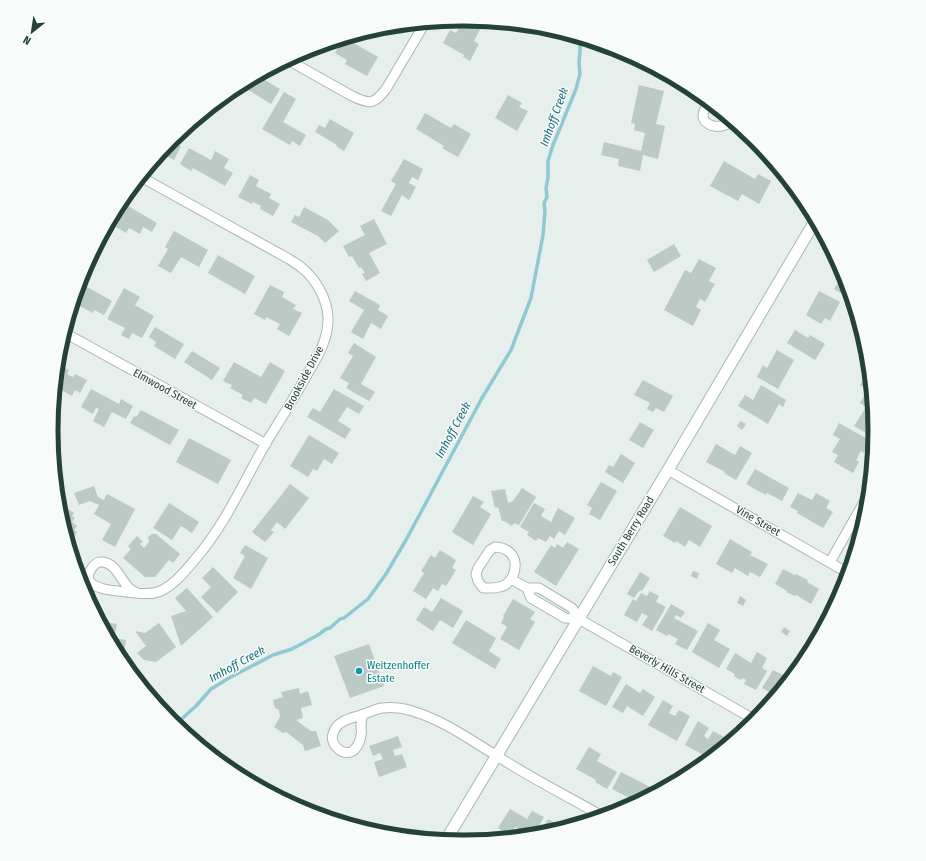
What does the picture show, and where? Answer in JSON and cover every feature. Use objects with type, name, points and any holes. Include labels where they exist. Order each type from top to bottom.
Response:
[{"type":"street","points":[[294,63],[363,102],[375,101],[386,89],[422,28]]},
{"type":"street","points":[[706,108],[704,110],[704,120],[709,124],[716,127],[728,124]]},
{"type":"street","name":"Brookside Drive","points":[[137,593],[130,589],[112,566],[107,563],[101,561],[92,567],[89,574],[90,582],[99,587],[115,591],[146,594],[156,593],[167,588],[177,579],[211,539],[222,523],[266,444],[296,396],[325,339],[328,318],[326,308],[318,288],[312,278],[302,267],[146,180]]},
{"type":"street","name":"South Berry Road","points":[[449,834],[668,470],[812,226]]},
{"type":"street","name":"Elmwood Street","points":[[70,336],[266,444]]},
{"type":"street","name":"Vine Street","points":[[668,470],[843,569]]},
{"type":"street","points":[[830,562],[860,509]]},
{"type":"street","points":[[495,547],[502,548],[510,552],[514,557],[515,565],[511,579],[505,585],[492,589],[483,588],[478,581],[476,574],[478,568],[490,550],[495,547]]},
{"type":"street","name":"Beverly Hills Street","points":[[511,579],[527,588],[539,588],[572,608],[579,619],[749,717]]},
{"type":"street","points":[[363,714],[382,708],[396,708],[410,710],[429,716],[596,813]]},
{"type":"building","points":[[460,26],[482,27],[474,41],[479,44],[470,61],[463,57],[464,55],[443,43],[450,30],[456,33]]},
{"type":"building","points":[[352,42],[378,57],[367,76],[345,64],[347,60],[335,53],[339,45]]},
{"type":"building","points":[[263,79],[280,89],[271,104],[247,89]]},
{"type":"building","points":[[639,85],[664,91],[656,124],[665,126],[658,159],[643,155],[640,171],[618,166],[619,159],[601,155],[604,142],[641,151],[645,133],[634,130],[635,124],[631,123]]},
{"type":"building","points":[[284,92],[296,99],[283,122],[306,135],[300,146],[292,141],[290,145],[262,129]]},
{"type":"building","points":[[508,95],[522,103],[519,107],[528,111],[517,131],[495,118]]},
{"type":"building","points":[[425,113],[451,128],[454,124],[471,134],[458,157],[442,148],[444,146],[416,129]]},
{"type":"building","points":[[330,119],[354,133],[344,151],[315,132],[319,125],[325,128]]},
{"type":"building","points":[[177,144],[181,146],[174,160],[166,156]]},
{"type":"building","points":[[189,148],[211,160],[215,151],[229,159],[224,168],[233,173],[225,186],[193,168],[191,171],[180,164]]},
{"type":"building","points":[[404,159],[423,169],[418,180],[412,177],[409,183],[416,187],[409,200],[402,195],[391,216],[381,211],[396,184],[391,181]]},
{"type":"building","points":[[724,161],[755,179],[758,174],[771,181],[759,204],[742,194],[738,201],[710,186]]},
{"type":"building","points":[[250,175],[259,180],[256,186],[271,194],[269,198],[280,204],[273,216],[260,209],[261,206],[253,202],[252,204],[238,197]]},
{"type":"building","points":[[128,206],[157,223],[152,232],[143,227],[140,234],[129,228],[126,233],[116,227]]},
{"type":"building","points":[[304,207],[328,220],[339,231],[325,243],[318,236],[291,222],[295,215],[299,217]]},
{"type":"building","points":[[374,219],[387,244],[369,253],[380,273],[366,281],[362,274],[365,273],[361,267],[359,268],[352,256],[349,257],[343,246],[365,235],[360,226]]},
{"type":"building","points":[[174,231],[208,250],[199,267],[181,257],[171,273],[158,266],[168,249],[165,247]]},
{"type":"building","points":[[674,244],[681,256],[654,272],[647,260]]},
{"type":"building","points":[[218,255],[255,276],[245,294],[208,273]]},
{"type":"building","points":[[699,259],[716,268],[709,281],[715,284],[705,302],[700,299],[696,307],[701,310],[693,326],[664,310],[685,270],[691,273]]},
{"type":"building","points":[[839,281],[844,295],[834,289]]},
{"type":"building","points":[[270,285],[284,292],[282,297],[296,305],[293,309],[302,313],[289,336],[277,329],[280,324],[266,317],[265,320],[254,314]]},
{"type":"building","points":[[85,286],[112,301],[104,315],[94,310],[93,313],[78,305]]},
{"type":"building","points":[[124,288],[140,297],[135,305],[154,316],[142,338],[132,333],[129,339],[121,335],[125,328],[107,319]]},
{"type":"building","points":[[355,291],[380,305],[378,310],[388,316],[381,329],[371,323],[363,339],[351,332],[364,310],[349,301]]},
{"type":"building","points":[[819,291],[840,302],[830,321],[825,318],[821,324],[806,315]]},
{"type":"building","points":[[155,327],[184,344],[175,359],[154,346],[156,342],[149,337]]},
{"type":"building","points":[[795,330],[808,338],[810,335],[825,344],[815,360],[787,343]]},
{"type":"building","points":[[354,343],[376,357],[361,384],[375,392],[369,401],[346,388],[349,383],[340,378],[353,356],[348,353]]},
{"type":"building","points":[[777,350],[794,360],[778,389],[757,377],[763,365],[767,368]]},
{"type":"building","points":[[192,351],[220,368],[212,380],[184,362]]},
{"type":"building","points":[[234,362],[261,377],[270,362],[285,371],[266,404],[254,398],[251,403],[241,398],[243,395],[230,388],[232,385],[223,381]]},
{"type":"building","points":[[64,367],[69,370],[67,374],[73,377],[75,374],[87,380],[80,393],[75,390],[72,396],[61,390]]},
{"type":"building","points":[[864,378],[865,388],[860,385]]},
{"type":"building","points":[[643,380],[673,396],[664,412],[656,408],[653,412],[647,409],[650,403],[634,395]]},
{"type":"building","points":[[761,385],[786,400],[783,407],[779,404],[768,424],[738,406],[745,395],[753,400]]},
{"type":"building","points":[[91,389],[119,404],[121,399],[133,406],[126,419],[112,412],[104,427],[93,421],[99,409],[96,408],[93,414],[81,407]]},
{"type":"building","points":[[334,389],[364,406],[359,414],[347,407],[338,421],[351,429],[345,439],[307,417],[313,408],[320,412]]},
{"type":"building","points":[[865,394],[867,404],[868,434],[854,426],[866,407],[860,403]]},
{"type":"building","points":[[141,410],[179,430],[170,445],[130,423],[134,416],[136,417]]},
{"type":"building","points":[[740,421],[746,424],[742,430],[737,426]]},
{"type":"building","points":[[640,422],[654,430],[643,448],[629,440]]},
{"type":"building","points":[[839,423],[868,439],[867,447],[864,453],[861,451],[856,460],[859,462],[853,473],[834,462],[838,455],[832,452],[840,439],[833,435]]},
{"type":"building","points":[[309,435],[339,453],[332,464],[324,459],[317,471],[313,469],[308,477],[290,466]]},
{"type":"building","points":[[189,438],[231,460],[218,484],[176,462]]},
{"type":"building","points":[[716,444],[735,455],[740,446],[752,453],[736,480],[724,473],[725,472],[706,462]]},
{"type":"building","points":[[621,454],[635,463],[623,483],[605,472],[609,465],[613,467]]},
{"type":"building","points":[[755,469],[789,488],[782,501],[767,493],[766,495],[746,484]]},
{"type":"building","points":[[601,482],[617,491],[600,520],[589,514],[592,508],[587,505]]},
{"type":"building","points":[[290,484],[309,498],[285,529],[277,522],[271,530],[274,532],[265,542],[252,532]]},
{"type":"building","points":[[94,486],[98,497],[104,500],[107,494],[135,509],[115,547],[102,540],[111,524],[94,514],[99,505],[90,501],[79,505],[74,493]]},
{"type":"building","points":[[522,488],[536,497],[519,525],[514,523],[512,526],[502,521],[498,507],[495,508],[491,491],[505,489],[508,503],[513,501]]},
{"type":"building","points":[[798,493],[812,500],[816,493],[830,501],[826,508],[833,512],[823,528],[797,513],[798,511],[790,507]]},
{"type":"building","points":[[473,496],[484,502],[480,507],[491,514],[473,545],[452,532]]},
{"type":"building","points":[[169,503],[199,522],[192,533],[181,526],[172,540],[153,528]]},
{"type":"building","points":[[534,503],[545,509],[541,516],[551,522],[558,508],[575,518],[565,535],[559,531],[554,539],[550,536],[546,542],[538,538],[536,541],[527,535],[529,532],[520,527]]},
{"type":"building","points":[[680,507],[712,526],[700,547],[689,540],[685,547],[676,541],[675,543],[663,536]]},
{"type":"building","points":[[66,508],[74,513],[72,516],[75,518],[72,522],[77,526],[74,530],[77,532],[73,539]]},
{"type":"building","points":[[152,534],[156,534],[180,554],[173,563],[169,560],[155,577],[145,577],[123,558],[131,549],[128,546],[137,536],[143,542],[140,544],[144,548],[149,542],[148,537]]},
{"type":"building","points":[[730,539],[752,552],[750,555],[768,564],[760,577],[750,572],[748,576],[735,568],[732,573],[716,564]]},
{"type":"building","points":[[567,542],[579,549],[556,586],[534,572],[551,545],[555,548],[557,544],[563,548]]},
{"type":"building","points":[[245,545],[268,558],[251,589],[233,578],[245,556],[240,553]]},
{"type":"building","points":[[440,550],[456,560],[452,568],[456,570],[446,586],[442,584],[438,591],[433,588],[426,599],[413,591],[424,573],[421,571],[431,555],[435,558]]},
{"type":"building","points":[[213,567],[238,592],[217,613],[201,597],[211,587],[202,578]]},
{"type":"building","points":[[783,569],[808,580],[807,582],[819,589],[811,604],[796,595],[795,596],[786,592],[787,591],[775,584]]},
{"type":"building","points":[[693,571],[699,573],[697,579],[691,576]]},
{"type":"building","points":[[640,572],[650,578],[642,591],[640,590],[634,598],[627,594]]},
{"type":"building","points":[[187,588],[213,617],[181,646],[171,616],[186,611],[175,598]]},
{"type":"building","points":[[650,591],[659,596],[656,602],[666,607],[652,631],[642,625],[648,616],[642,613],[637,622],[624,615],[633,599],[636,601],[641,593],[647,596]]},
{"type":"building","points":[[740,596],[746,600],[743,606],[737,603]]},
{"type":"building","points":[[441,598],[463,611],[453,628],[440,620],[433,631],[416,620],[424,607],[432,612]]},
{"type":"building","points":[[513,599],[535,612],[530,619],[535,622],[519,650],[500,639],[507,627],[501,623],[504,617],[503,616]]},
{"type":"building","points":[[671,604],[685,612],[681,618],[676,615],[674,618],[698,631],[687,650],[675,644],[678,639],[668,634],[667,636],[656,630]]},
{"type":"building","points":[[466,620],[496,638],[489,651],[501,659],[495,669],[452,643]]},
{"type":"building","points":[[107,622],[117,624],[115,635]]},
{"type":"building","points":[[159,623],[176,647],[156,662],[144,660],[137,653],[146,646],[135,631],[145,633]]},
{"type":"building","points":[[708,623],[720,630],[714,640],[730,649],[719,668],[692,652]]},
{"type":"building","points":[[784,627],[790,631],[787,636],[781,632]]},
{"type":"building","points":[[116,638],[126,640],[124,651]]},
{"type":"building","name":"Weitzenhoffer Estate","points":[[369,644],[384,686],[350,698],[334,656]]},
{"type":"building","points":[[757,652],[767,658],[762,668],[767,671],[756,690],[744,684],[746,680],[742,678],[741,680],[734,676],[735,674],[726,669],[735,653],[751,663]]},
{"type":"building","points":[[593,666],[611,676],[613,672],[622,677],[606,706],[579,691]]},
{"type":"building","points":[[773,670],[785,676],[771,693],[762,688]]},
{"type":"building","points":[[626,684],[640,693],[643,689],[655,697],[643,716],[627,706],[623,713],[612,707]]},
{"type":"building","points":[[299,688],[300,694],[308,691],[312,705],[301,708],[303,718],[296,720],[311,731],[316,731],[321,746],[305,751],[303,745],[286,732],[283,733],[274,727],[280,717],[279,710],[275,708],[273,700],[283,697],[281,692]]},
{"type":"building","points":[[663,700],[673,706],[669,713],[675,716],[679,710],[690,716],[677,741],[648,725]]},
{"type":"building","points":[[698,721],[709,728],[704,736],[708,739],[713,731],[724,737],[721,742],[704,755],[685,745]]},
{"type":"building","points":[[398,736],[402,747],[393,750],[395,756],[402,754],[407,767],[379,777],[374,762],[383,759],[380,753],[373,756],[369,746]]},
{"type":"building","points":[[589,747],[601,754],[597,761],[617,772],[607,789],[595,782],[596,780],[576,769]]},
{"type":"building","points":[[621,772],[652,788],[630,798],[612,789]]},
{"type":"building","points":[[510,809],[527,819],[532,811],[544,817],[537,828],[522,831],[515,827],[512,832],[506,833],[498,828]]},
{"type":"building","points":[[548,819],[556,824],[544,827]]},
{"type":"waterway","name":"Imhoff Creek","points":[[180,720],[196,706],[211,689],[273,655],[292,649],[330,628],[368,599],[386,574],[406,540],[482,398],[511,350],[531,298],[543,235],[545,212],[544,203],[547,197],[546,188],[548,178],[548,161],[576,89],[580,74],[580,43]]},
{"type":"place","name":"Weitzenhoffer Estate","points":[[359,671]]}]
